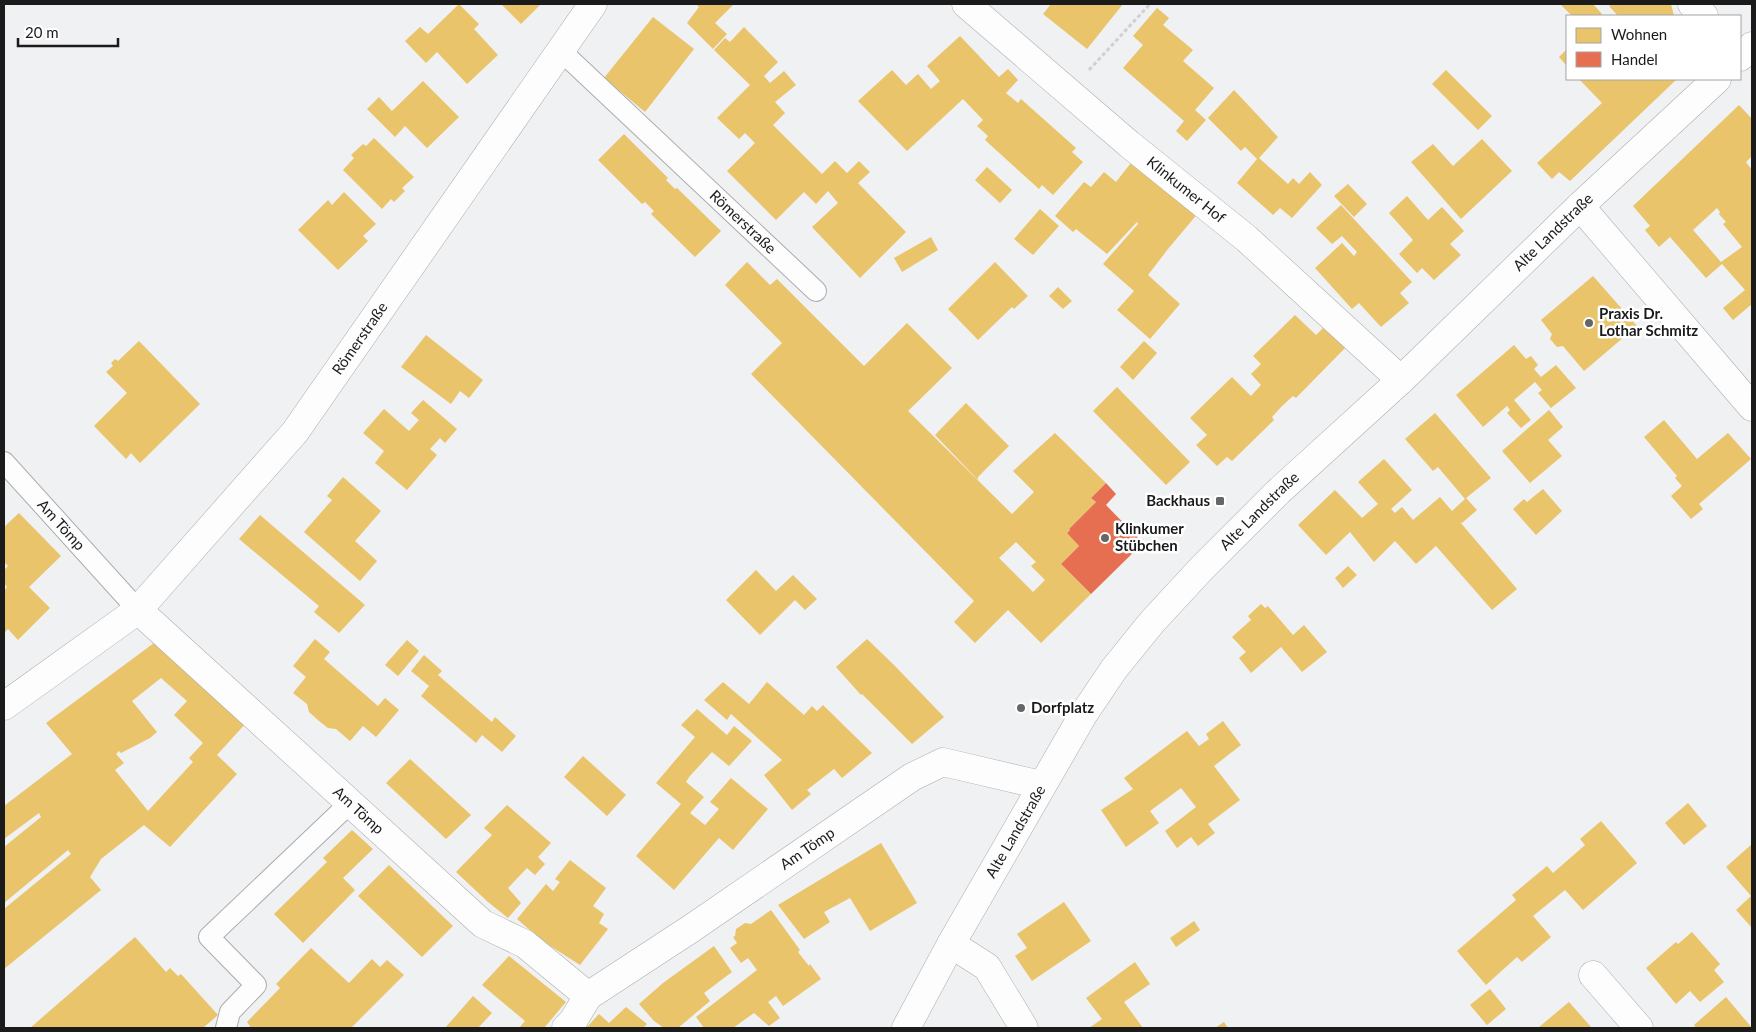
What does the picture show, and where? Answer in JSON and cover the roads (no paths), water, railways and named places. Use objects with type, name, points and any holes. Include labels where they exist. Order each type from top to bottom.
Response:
[{"type":"street","name":"Römerstraße","points":[[138,610],[296,432],[593,4]]},
{"type":"street","name":"Klinkumer Hof","points":[[966,4],[1068,92],[1247,239],[1401,380]]},
{"type":"street","points":[[1692,4],[1703,15]]},
{"type":"street","name":"Alte Landstraße","points":[[906,1028],[951,944],[1083,714],[1114,668],[1152,622],[1202,568],[1278,492],[1401,380],[1580,206],[1716,80]]},
{"type":"street","points":[[1580,206],[1752,407]]},
{"type":"street","points":[[4,706],[138,610]]},
{"type":"street","name":"Am Tömp","points":[[138,610],[483,924],[525,944],[588,996]]},
{"type":"street","name":"Am Tömp","points":[[566,1028],[588,996],[692,928],[912,778],[943,762],[1041,785]]},
{"type":"street","points":[[951,944],[987,967],[1024,1028]]},
{"type":"street","points":[[1593,975],[1639,1028]]},
{"type":"lane","name":"Römerstraße","points":[[560,50],[816,291]]},
{"type":"lane","name":"Am Tömp","points":[[4,462],[138,610]]},
{"type":"lane","points":[[226,1028],[230,1012],[256,985],[209,937],[350,803]]},
{"type":"place","name":"Praxis Dr. Lothar Schmitz","points":[[1589,323]]},
{"type":"place","name":"Backhaus","points":[[1220,501]]},
{"type":"place","name":"Klinkumer Stübchen","points":[[1105,538]]},
{"type":"place","name":"Dorfplatz","points":[[1021,708]]}]
